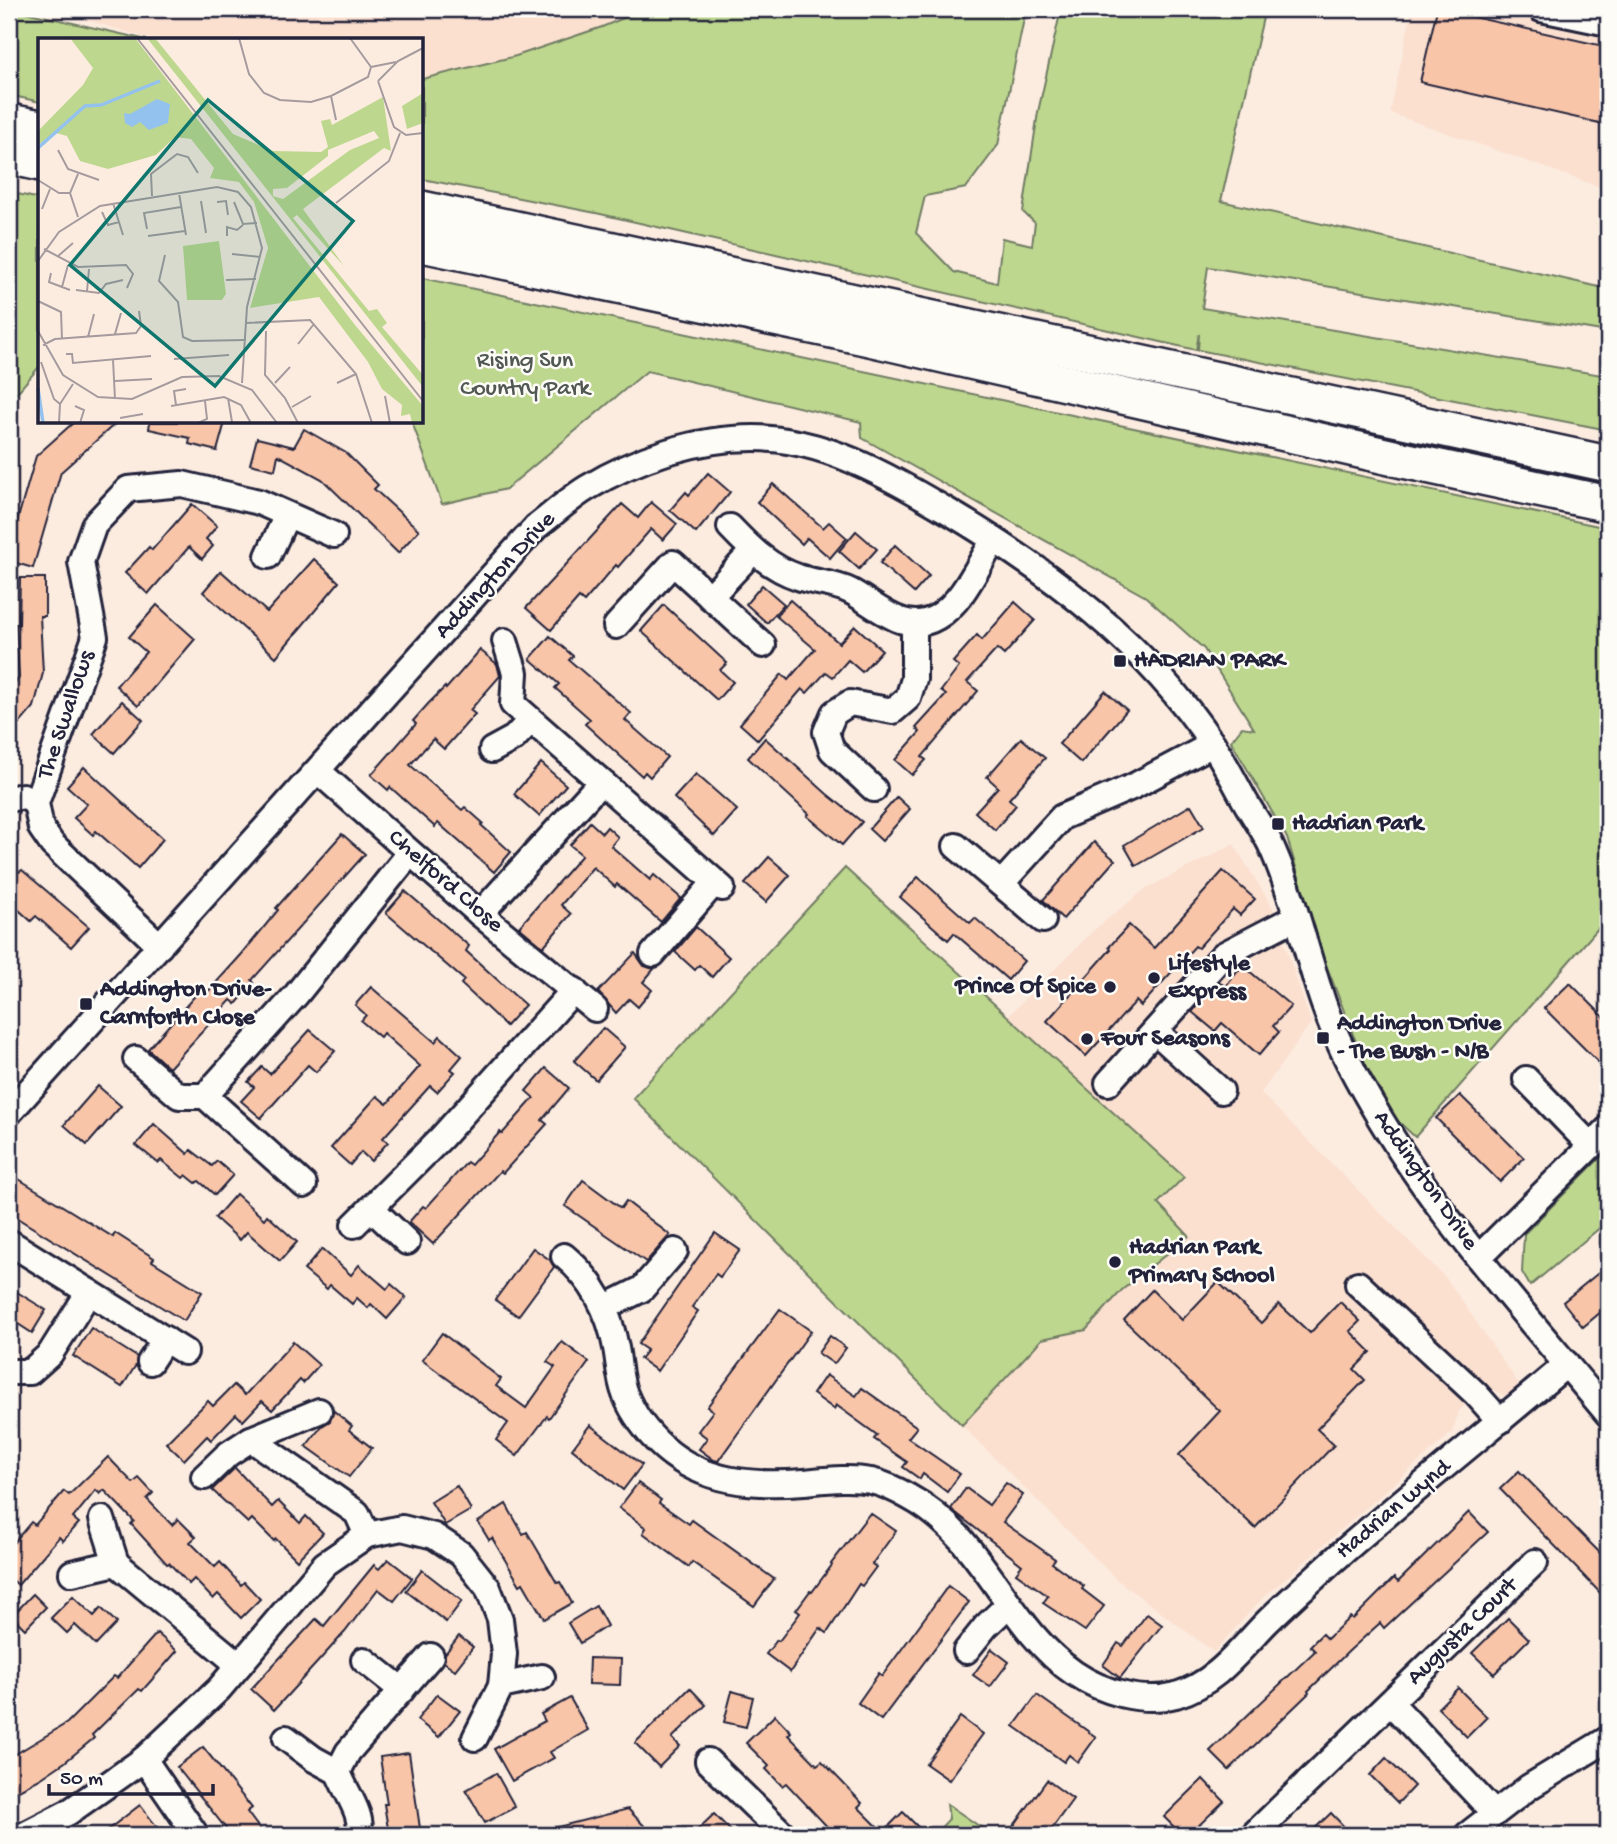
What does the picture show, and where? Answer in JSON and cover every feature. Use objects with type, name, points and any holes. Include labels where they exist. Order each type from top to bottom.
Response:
[{"type":"highway","points":[[9,121],[38,128]]},
{"type":"highway","points":[[9,156],[38,163]]},
{"type":"highway","points":[[424,209],[1608,464]]},
{"type":"highway","points":[[424,244],[865,337],[1608,504]]},
{"type":"street","points":[[1541,9],[1608,23]]},
{"type":"street","name":"Addington Drive","points":[[9,1113],[537,527],[586,488],[632,464],[702,442],[756,438],[815,446],[870,467],[994,540],[1050,577],[1126,641],[1165,682],[1213,744],[1273,850],[1324,1005],[1357,1079],[1395,1145],[1479,1257],[1608,1414]]},
{"type":"street","name":"The Swallows","points":[[160,946],[52,844],[41,828],[36,803],[95,636],[81,562],[94,524],[128,489],[182,484],[259,502],[334,536]]},
{"type":"street","points":[[268,556],[288,515]]},
{"type":"street","points":[[730,527],[752,551],[774,567],[797,577],[848,590],[894,618],[914,625],[937,617],[957,598],[994,540]]},
{"type":"street","points":[[710,597],[752,551]]},
{"type":"street","points":[[617,626],[673,563],[763,645]]},
{"type":"street","points":[[874,789],[832,750],[826,732],[834,713],[850,703],[893,711],[908,698],[914,679],[914,625]]},
{"type":"street","points":[[492,750],[514,737],[522,712],[505,641]]},
{"type":"street","points":[[522,712],[718,885],[653,954]]},
{"type":"street","points":[[1001,884],[1062,817],[1135,786],[1213,744]]},
{"type":"street","name":"Chelford Close","points":[[318,771],[480,914],[595,1009]]},
{"type":"street","points":[[480,914],[601,782]]},
{"type":"street","points":[[9,799],[23,796],[36,803]]},
{"type":"street","points":[[956,846],[1043,920]]},
{"type":"street","points":[[205,1096],[296,995],[410,853]]},
{"type":"street","points":[[1108,1083],[1223,955],[1296,917]]},
{"type":"street","points":[[407,1242],[363,1216],[442,1137],[574,990]]},
{"type":"street","points":[[1155,1031],[1221,1091]]},
{"type":"street","points":[[136,1059],[179,1096],[205,1096],[304,1185]]},
{"type":"street","points":[[1479,1257],[1600,1137],[1526,1079]]},
{"type":"street","points":[[9,1242],[175,1346],[150,1362]]},
{"type":"street","points":[[604,1308],[642,1289],[675,1251]]},
{"type":"street","points":[[564,1256],[588,1279],[604,1308],[611,1327],[625,1394],[648,1430],[676,1458],[695,1469],[730,1481],[775,1484],[856,1479],[874,1482],[912,1498],[947,1524],[982,1563],[1009,1604],[986,1626],[966,1651]]},
{"type":"street","points":[[1358,1283],[1476,1394],[1500,1421]]},
{"type":"street","points":[[9,1372],[30,1372],[50,1354],[89,1292]]},
{"type":"street","name":"Hadrian wynd","points":[[1009,1604],[1027,1628],[1058,1660],[1075,1674],[1114,1692],[1137,1698],[1174,1695],[1193,1688],[1228,1665],[1264,1625],[1332,1562],[1567,1364]]},
{"type":"street","points":[[204,1477],[228,1454],[251,1439],[319,1411]]},
{"type":"street","points":[[251,1439],[357,1513],[368,1535]]},
{"type":"street","points":[[102,1519],[116,1563],[239,1665]]},
{"type":"street","points":[[24,1835],[69,1812],[144,1759],[219,1689],[325,1564],[368,1535],[402,1528],[434,1536],[461,1554],[488,1588],[500,1619],[504,1654],[501,1686],[475,1738]]},
{"type":"street","name":"Augusta Court","points":[[1253,1835],[1535,1562]]},
{"type":"street","points":[[72,1573],[116,1563]]},
{"type":"street","points":[[338,1772],[348,1752],[431,1656]]},
{"type":"street","points":[[364,1660],[402,1690]]},
{"type":"street","points":[[501,1686],[542,1677]]},
{"type":"street","name":"Augusta Court","points":[[1391,1703],[1494,1813]]},
{"type":"street","points":[[286,1738],[314,1759],[338,1772],[356,1809],[359,1835]]},
{"type":"street","points":[[1467,1835],[1529,1787],[1608,1739]]},
{"type":"street","points":[[144,1759],[196,1835]]},
{"type":"street","points":[[708,1761],[784,1835]]},
{"type":"shaded area","points":[[51,9],[645,9],[602,27],[516,56],[424,78],[424,38],[146,38]]},
{"type":"shaded area","points":[[1412,9],[1608,9],[1608,190],[1390,113]]},
{"type":"shaded area","name":"Hadrian Park Primary School","points":[[1234,844],[1273,908],[1311,1023],[1261,1093],[1446,1278],[1523,1390],[1504,1396],[1485,1385],[1459,1411],[1452,1433],[1261,1600],[1214,1652],[1117,1580],[633,1098],[845,868],[1008,1016],[1095,929],[1145,889]]},
{"type":"green space","points":[[9,9],[138,38],[38,38],[38,102],[9,95]]},
{"type":"green space","points":[[645,9],[1026,9],[998,145],[966,188],[925,196],[916,233],[954,272],[997,283],[1002,238],[1032,245],[1035,223],[1023,212],[1038,112],[1061,9],[1265,9],[1221,201],[1608,289],[1608,332],[1208,267],[1202,308],[1608,376],[1608,430],[1198,350],[1199,334],[1196,350],[596,213],[424,179],[424,79],[516,56],[602,27]]},
{"type":"green space","points":[[9,192],[38,199],[38,368],[9,402]]},
{"type":"green space","name":"Rising Sun Country Park","points":[[424,278],[1608,528],[1608,917],[1415,1137],[1385,1109],[1324,959],[1287,838],[1231,741],[1242,727],[1254,729],[1204,649],[1146,597],[862,438],[861,422],[647,371],[506,489],[442,504],[413,424],[424,424]]},
{"type":"green space","points":[[845,868],[1184,1177],[1158,1203],[1189,1236],[1122,1290],[1086,1330],[1042,1339],[962,1425],[633,1098]]},
{"type":"green space","points":[[1608,1150],[1608,1221],[1530,1286],[1522,1272],[1524,1234]]},
{"type":"green space","points":[[947,1804],[992,1835],[934,1835],[949,1819]]},
{"type":"building","points":[[1437,9],[1608,47],[1608,125],[1420,82]]},
{"type":"building","points":[[72,424],[115,424],[61,472],[33,568],[9,561],[9,549],[36,456]]},
{"type":"building","points":[[150,424],[224,424],[217,451],[189,444],[190,438],[149,429]]},
{"type":"building","points":[[304,429],[346,453],[378,485],[374,489],[419,530],[398,553],[322,479],[278,455],[275,470],[250,464],[257,438],[294,447]]},
{"type":"building","points":[[708,473],[730,492],[696,533],[670,510],[686,492],[689,495]]},
{"type":"building","points":[[773,484],[823,528],[829,522],[847,538],[830,558],[807,538],[802,544],[757,502]]},
{"type":"building","points":[[651,502],[677,524],[663,540],[651,529],[584,602],[579,598],[551,630],[526,608],[622,504],[638,518]]},
{"type":"building","points":[[192,504],[217,526],[206,539],[213,546],[202,559],[189,547],[148,594],[125,573],[149,547],[152,550]]},
{"type":"building","points":[[856,531],[877,549],[859,569],[839,551]]},
{"type":"building","points":[[895,545],[929,576],[914,593],[880,563]]},
{"type":"building","points":[[314,559],[339,582],[276,657],[203,592],[221,571],[267,612]]},
{"type":"building","points":[[20,578],[45,578],[45,616],[40,616],[43,673],[34,707],[9,736],[9,690],[19,678],[16,624],[19,624]]},
{"type":"building","points":[[762,585],[784,604],[767,623],[746,604]]},
{"type":"building","points":[[790,600],[839,643],[855,626],[882,650],[862,672],[848,660],[833,677],[826,672],[807,693],[802,689],[758,740],[740,724],[782,674],[788,680],[815,649],[776,616]]},
{"type":"building","points":[[1015,602],[1035,620],[1004,655],[997,649],[967,682],[978,691],[922,757],[926,760],[912,775],[895,760],[920,732],[916,728],[946,695],[941,691],[959,667],[953,662],[977,635],[982,640]]},
{"type":"building","points":[[157,605],[195,639],[138,706],[116,686],[146,652],[129,637]]},
{"type":"building","points":[[664,605],[727,663],[720,670],[733,682],[717,700],[641,631]]},
{"type":"building","points":[[550,636],[573,656],[569,660],[631,713],[625,720],[667,757],[650,777],[645,772],[642,776],[585,724],[590,719],[555,688],[559,684],[530,659]]},
{"type":"building","points":[[480,650],[497,664],[500,676],[470,710],[475,714],[444,749],[433,739],[410,765],[462,810],[465,807],[511,852],[494,872],[438,823],[435,827],[390,787],[388,790],[371,775],[416,724],[413,721]]},
{"type":"building","points":[[1105,691],[1127,710],[1081,763],[1059,744]]},
{"type":"building","points":[[122,701],[143,720],[114,753],[93,734]]},
{"type":"building","points":[[765,738],[862,822],[842,845],[807,816],[809,814],[748,758]]},
{"type":"building","points":[[1021,738],[1045,758],[1009,799],[1016,805],[995,830],[975,812],[998,787],[987,777]]},
{"type":"building","points":[[541,763],[566,785],[539,816],[514,794]]},
{"type":"building","points":[[84,767],[163,839],[138,868],[96,831],[93,835],[74,818],[87,804],[67,786]]},
{"type":"building","points":[[696,774],[737,810],[714,836],[674,798]]},
{"type":"building","points":[[897,797],[910,809],[882,841],[869,829]]},
{"type":"building","points":[[1191,805],[1204,827],[1136,866],[1124,845]]},
{"type":"building","points":[[590,822],[602,833],[607,827],[618,837],[611,846],[650,880],[654,875],[681,898],[661,922],[593,867],[561,905],[571,914],[543,947],[519,927],[582,855],[570,845]]},
{"type":"building","points":[[342,834],[365,854],[252,980],[254,983],[236,1004],[231,1000],[169,1068],[148,1049],[200,990],[205,995],[242,954],[278,910],[276,908]]},
{"type":"building","points":[[1094,842],[1115,860],[1063,919],[1043,900]]},
{"type":"building","points":[[769,857],[790,875],[766,902],[745,884]]},
{"type":"building","points":[[9,863],[19,872],[22,870],[89,927],[71,947],[36,916],[31,921],[9,901]]},
{"type":"building","points":[[1223,871],[1255,899],[1240,915],[1233,909],[1198,948],[1195,946],[1141,1006],[1136,1001],[1086,1056],[1047,1021],[1129,925],[1154,948]]},
{"type":"building","points":[[918,877],[970,923],[975,918],[1024,961],[1008,980],[954,933],[948,940],[900,897]]},
{"type":"building","points":[[405,891],[469,946],[466,951],[525,1005],[506,1026],[461,984],[464,980],[386,913]]},
{"type":"building","points":[[696,927],[729,957],[712,977],[699,965],[695,970],[675,952]]},
{"type":"building","points":[[635,953],[644,966],[654,969],[643,982],[652,990],[638,1007],[629,999],[616,1013],[598,992]]},
{"type":"building","points":[[1238,970],[1248,970],[1291,1006],[1273,1026],[1279,1032],[1259,1055],[1222,1023],[1215,1031],[1192,1012],[1219,981],[1225,987]]},
{"type":"building","points":[[1570,983],[1608,1021],[1608,1072],[1544,1008]]},
{"type":"building","points":[[371,987],[435,1042],[440,1036],[462,1056],[451,1069],[455,1072],[437,1092],[430,1086],[383,1138],[388,1142],[371,1161],[361,1152],[350,1165],[331,1148],[377,1096],[387,1104],[420,1066],[383,1033],[380,1037],[361,1021],[366,1015],[355,1005]]},
{"type":"building","points":[[603,1028],[625,1047],[596,1080],[574,1061]]},
{"type":"building","points":[[310,1030],[335,1051],[316,1072],[308,1065],[261,1118],[241,1101],[254,1087],[248,1082],[262,1067],[270,1074]]},
{"type":"building","points":[[546,1068],[569,1088],[542,1120],[547,1124],[433,1244],[409,1222],[423,1206],[426,1208],[467,1162],[471,1165],[500,1132],[502,1134],[534,1098],[526,1091]]},
{"type":"building","points":[[98,1086],[121,1106],[87,1145],[64,1125]]},
{"type":"building","points":[[1460,1095],[1524,1158],[1500,1182],[1436,1118]]},
{"type":"building","points":[[154,1124],[188,1154],[191,1150],[212,1166],[217,1161],[233,1175],[215,1195],[199,1181],[196,1183],[186,1175],[183,1178],[161,1160],[158,1163],[136,1145]]},
{"type":"building","points":[[9,1173],[113,1237],[115,1233],[154,1258],[152,1261],[202,1292],[184,1321],[9,1213]]},
{"type":"building","points":[[583,1180],[621,1208],[626,1201],[670,1235],[646,1262],[565,1206]]},
{"type":"building","points":[[236,1194],[264,1219],[267,1215],[297,1242],[280,1261],[247,1232],[240,1240],[215,1218]]},
{"type":"building","points":[[715,1233],[740,1250],[720,1277],[716,1274],[692,1307],[698,1311],[657,1371],[640,1359],[647,1350],[638,1344]]},
{"type":"building","points":[[533,1248],[550,1260],[554,1267],[518,1316],[495,1300]]},
{"type":"building","points":[[322,1249],[351,1275],[359,1265],[387,1289],[391,1284],[406,1297],[387,1319],[371,1304],[368,1308],[357,1298],[352,1304],[330,1285],[327,1289],[304,1270]]},
{"type":"building","points":[[1608,1265],[1608,1306],[1583,1327],[1563,1302]]},
{"type":"building","points":[[1218,1282],[1261,1323],[1279,1304],[1310,1333],[1340,1302],[1360,1321],[1350,1331],[1371,1352],[1354,1369],[1365,1380],[1317,1429],[1334,1445],[1255,1528],[1179,1455],[1220,1411],[1124,1320],[1152,1290],[1182,1320]]},
{"type":"building","points":[[9,1287],[46,1310],[32,1333],[9,1318]]},
{"type":"building","points":[[780,1309],[811,1331],[718,1461],[714,1460],[699,1449],[707,1438],[698,1431],[713,1411],[707,1407]]},
{"type":"building","points":[[91,1328],[137,1357],[136,1365],[122,1387],[73,1356]]},
{"type":"building","points":[[442,1333],[501,1379],[496,1386],[526,1408],[555,1367],[547,1362],[562,1342],[589,1362],[549,1418],[547,1416],[517,1456],[496,1440],[508,1423],[422,1360]]},
{"type":"building","points":[[830,1336],[846,1348],[834,1364],[818,1353]]},
{"type":"building","points":[[293,1342],[319,1365],[303,1383],[300,1380],[272,1410],[262,1401],[243,1421],[236,1414],[211,1440],[207,1436],[184,1460],[166,1443],[208,1401],[213,1406],[234,1385],[245,1395]]},
{"type":"building","points":[[826,1375],[856,1396],[862,1388],[917,1427],[908,1438],[960,1474],[947,1492],[923,1474],[920,1479],[903,1467],[907,1462],[874,1439],[877,1435],[836,1405],[834,1409],[813,1394]]},
{"type":"building","points":[[334,1411],[352,1426],[349,1430],[372,1448],[349,1477],[306,1446],[322,1426],[330,1421]]},
{"type":"building","points":[[590,1425],[642,1465],[623,1490],[572,1449]]},
{"type":"building","points":[[108,1457],[133,1483],[139,1478],[153,1493],[147,1499],[172,1525],[178,1519],[196,1537],[190,1542],[215,1567],[220,1562],[241,1585],[244,1582],[260,1599],[241,1618],[218,1594],[213,1599],[194,1579],[189,1584],[167,1564],[131,1524],[134,1521],[104,1490],[100,1494],[96,1490],[73,1518],[79,1523],[63,1541],[59,1537],[18,1585],[9,1577],[9,1548],[31,1522],[35,1525],[64,1491],[69,1495]]},
{"type":"building","points":[[235,1468],[272,1507],[278,1501],[300,1523],[306,1516],[323,1533],[297,1560],[252,1519],[248,1523],[212,1490]]},
{"type":"building","points":[[1519,1471],[1608,1561],[1608,1601],[1500,1489]]},
{"type":"building","points":[[638,1483],[661,1500],[659,1503],[689,1524],[692,1520],[774,1579],[754,1606],[692,1562],[689,1567],[643,1533],[646,1528],[619,1508]]},
{"type":"building","points":[[1006,1483],[1023,1495],[1003,1522],[1055,1559],[1052,1563],[1084,1586],[1082,1589],[1104,1606],[1085,1631],[1043,1603],[1048,1596],[1016,1573],[1022,1565],[951,1509],[966,1488],[989,1505]]},
{"type":"building","points":[[457,1486],[471,1510],[445,1525],[431,1502]]},
{"type":"building","points":[[506,1504],[523,1534],[527,1532],[572,1603],[544,1619],[523,1583],[520,1585],[492,1538],[489,1540],[478,1522]]},
{"type":"building","points":[[1469,1512],[1488,1532],[1384,1628],[1380,1623],[1349,1651],[1229,1770],[1210,1751],[1315,1651],[1310,1646],[1322,1634],[1327,1639],[1350,1617],[1353,1619],[1394,1578],[1398,1582]]},
{"type":"building","points":[[870,1513],[896,1531],[872,1564],[876,1567],[862,1586],[859,1584],[827,1633],[820,1628],[790,1672],[766,1654],[800,1613],[796,1610]]},
{"type":"building","points":[[388,1559],[412,1578],[394,1601],[378,1589],[345,1632],[274,1710],[251,1689],[316,1619],[324,1626],[374,1565],[379,1569]]},
{"type":"building","points":[[422,1570],[462,1601],[446,1622],[406,1591]]},
{"type":"building","points":[[948,1586],[969,1602],[881,1720],[858,1703],[879,1673],[882,1676]]},
{"type":"building","points":[[33,1594],[46,1607],[25,1629],[12,1616]]},
{"type":"building","points":[[73,1596],[94,1616],[101,1608],[117,1623],[96,1645],[75,1625],[67,1633],[51,1618]]},
{"type":"building","points":[[596,1606],[607,1626],[580,1643],[568,1623]]},
{"type":"building","points":[[1147,1614],[1162,1625],[1120,1678],[1103,1665],[1118,1643],[1123,1646]]},
{"type":"building","points":[[1508,1618],[1529,1639],[1494,1674],[1472,1653]]},
{"type":"building","points":[[157,1633],[177,1651],[142,1691],[139,1689],[92,1735],[94,1738],[65,1762],[9,1795],[9,1758],[67,1723],[114,1676],[117,1678]]},
{"type":"building","points":[[459,1636],[473,1647],[455,1670],[444,1662],[445,1654]]},
{"type":"building","points":[[992,1649],[1009,1662],[990,1687],[973,1675]]},
{"type":"building","points":[[589,1658],[621,1659],[620,1685],[588,1684]]},
{"type":"building","points":[[690,1688],[706,1705],[672,1738],[680,1746],[659,1767],[635,1743]]},
{"type":"building","points":[[1458,1688],[1487,1717],[1467,1737],[1438,1708]]},
{"type":"building","points":[[732,1691],[753,1697],[746,1727],[724,1722]]},
{"type":"building","points":[[437,1694],[460,1711],[439,1737],[417,1720]]},
{"type":"building","points":[[1037,1695],[1096,1737],[1078,1762],[1069,1755],[1064,1762],[1014,1726]]},
{"type":"building","points":[[570,1698],[588,1730],[550,1752],[554,1758],[512,1781],[494,1749],[545,1721],[541,1714]]},
{"type":"building","points":[[775,1715],[791,1732],[788,1735],[817,1765],[822,1761],[862,1803],[858,1807],[883,1832],[903,1812],[926,1835],[835,1835],[786,1783],[782,1786],[766,1769],[769,1766],[746,1743]]},
{"type":"building","points":[[960,1717],[983,1734],[949,1780],[926,1764]]},
{"type":"building","points":[[203,1747],[252,1808],[247,1812],[264,1835],[231,1835],[177,1767]]},
{"type":"building","points":[[409,1753],[421,1835],[389,1835],[380,1757]]},
{"type":"building","points":[[1386,1758],[1414,1786],[1398,1803],[1370,1775]]},
{"type":"building","points":[[496,1773],[515,1807],[485,1823],[466,1790]]},
{"type":"building","points":[[1203,1779],[1224,1801],[1189,1835],[1182,1835],[1164,1817]]},
{"type":"building","points":[[1047,1780],[1073,1799],[1047,1835],[1024,1835],[1013,1827]]},
{"type":"building","points":[[140,1805],[163,1835],[101,1835]]},
{"type":"building","points":[[628,1809],[653,1835],[551,1835],[550,1829]]},
{"type":"building","points":[[1331,1813],[1352,1835],[1308,1835]]},
{"type":"building","points":[[714,1814],[735,1835],[692,1835]]},
{"type":"place","name":"HADRIAN PARK","points":[[1120,661]]},
{"type":"place","name":"Hadrian Park","points":[[1278,824]]},
{"type":"place","name":"Lifestyle Express","points":[[1154,978]]},
{"type":"place","name":"Prince Of Spice","points":[[1110,987]]},
{"type":"place","name":"Addington Drive- Carnforth Close","points":[[86,1004]]},
{"type":"place","name":"Addington Drive - The Bush - N/B","points":[[1323,1038]]},
{"type":"place","name":"Four Seasons","points":[[1087,1039]]},
{"type":"place","name":"Hadrian Park Primary School","points":[[1115,1262]]}]
